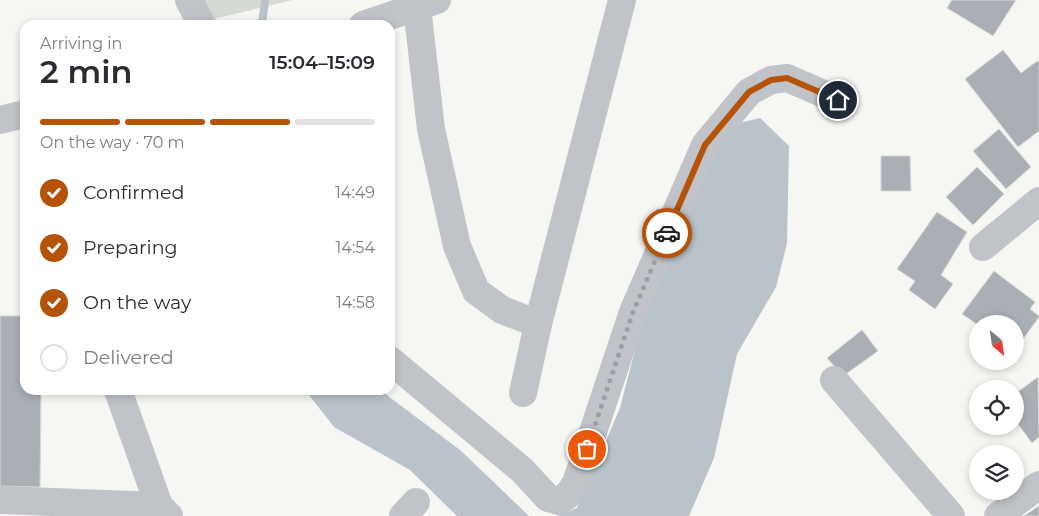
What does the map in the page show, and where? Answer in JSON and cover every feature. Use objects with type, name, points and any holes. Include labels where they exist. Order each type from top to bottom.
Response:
[{"type":"street","points":[[189,0],[199,20]]},
{"type":"street","points":[[523,393],[538,324],[622,0]]},
{"type":"street","points":[[378,20],[427,3],[431,128],[457,246],[476,291],[502,310],[538,324]]},
{"type":"street","points":[[395,364],[522,470],[548,498],[559,501],[568,495],[576,484],[633,312],[705,145],[749,92],[771,80],[787,78],[838,100]]},
{"type":"street","points":[[0,120],[20,115]]},
{"type":"street","points":[[983,247],[1039,201]]},
{"type":"street","points":[[834,380],[950,516]]},
{"type":"street","points":[[0,500],[164,511],[120,395]]},
{"type":"street","points":[[998,516],[1039,485]]},
{"type":"shaded area","points":[[203,0],[292,0],[210,20],[196,20]]},
{"type":"shaded area","points":[[760,118],[789,146],[787,243],[776,287],[737,354],[714,458],[689,516],[557,516],[577,508],[620,408],[672,207],[731,125]]},
{"type":"shaded area","points":[[309,395],[387,395],[460,450],[529,516],[457,516],[410,470],[334,427]]},
{"type":"building","points":[[952,0],[1016,0],[993,36],[947,8]]},
{"type":"building","points":[[1003,50],[1021,73],[1039,61],[1039,131],[1018,147],[965,79]]},
{"type":"building","points":[[999,129],[1031,167],[1006,189],[973,151]]},
{"type":"building","points":[[881,156],[910,156],[911,191],[881,191]]},
{"type":"building","points":[[977,167],[1004,194],[973,225],[946,197]]},
{"type":"building","points":[[937,212],[967,232],[941,275],[953,284],[935,309],[909,290],[915,281],[897,269]]},
{"type":"building","points":[[994,271],[1035,302],[1030,309],[1039,317],[1024,338],[1024,315],[969,315],[969,319],[962,314]]},
{"type":"building","points":[[0,316],[20,316],[20,395],[41,395],[40,487],[0,486]]},
{"type":"building","points":[[862,330],[878,351],[843,376],[827,358]]},
{"type":"building","points":[[1038,377],[1039,437],[1032,443],[1024,432],[1024,387]]},
{"type":"building","points":[[1039,506],[1039,516],[1024,516]]},
{"type":"waterway","points":[[263,20],[265,0]]},
{"type":"way so far","points":[[587,449],[633,312],[667,233]]},
{"type":"route","points":[[667,233],[705,145],[749,92],[771,80],[787,78],[838,100]]}]
